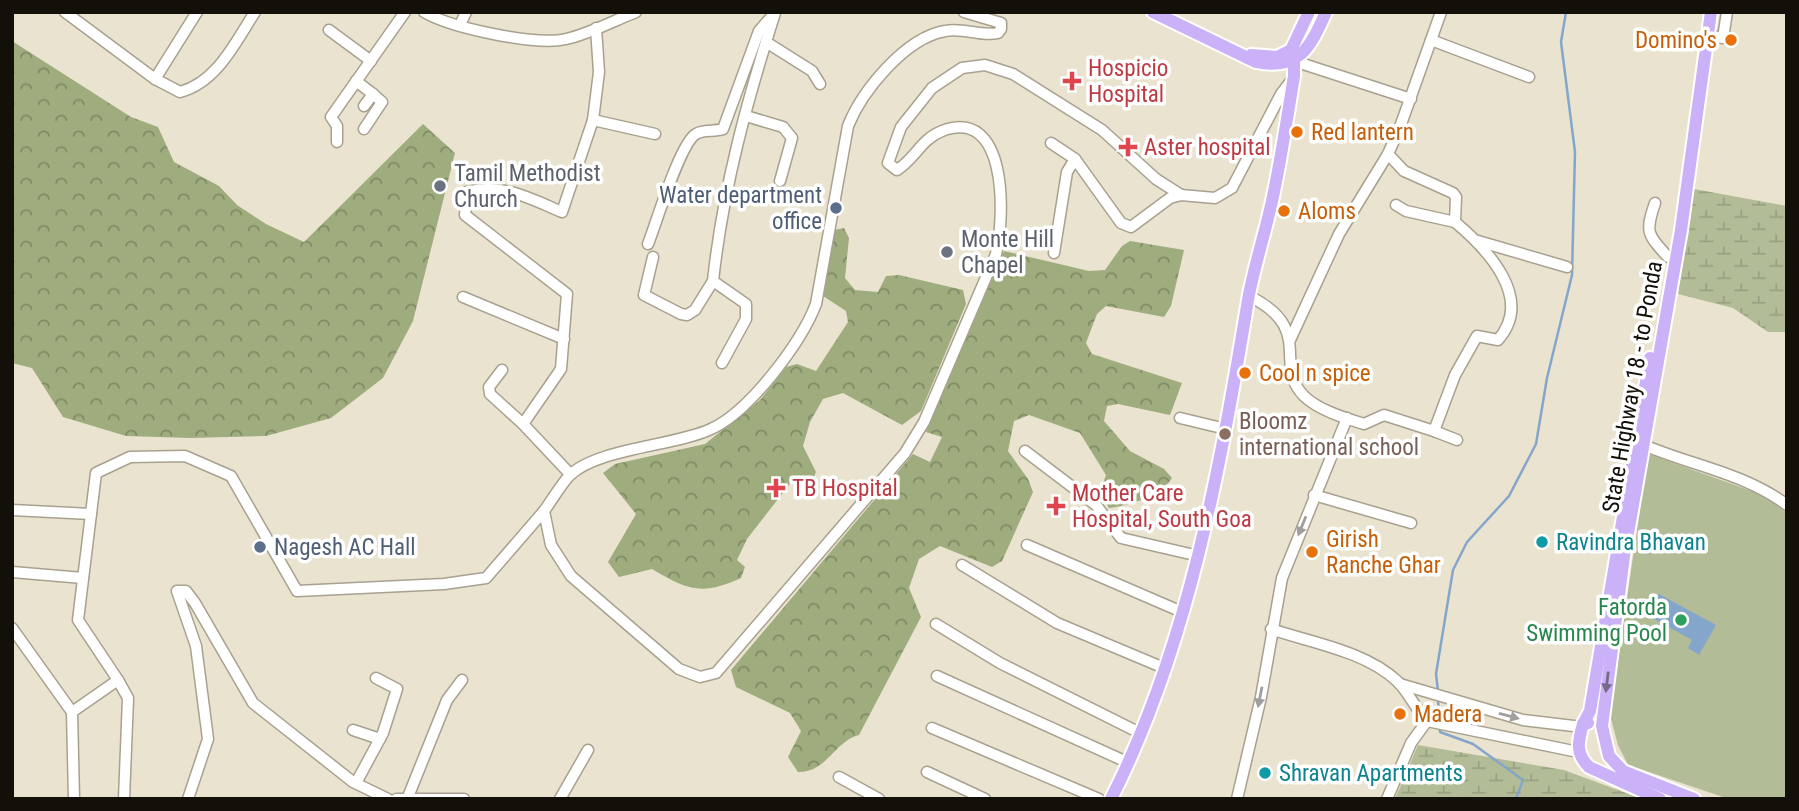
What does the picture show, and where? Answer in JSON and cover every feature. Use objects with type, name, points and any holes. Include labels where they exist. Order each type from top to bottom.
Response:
[{"type":"main road","points":[[1153,12],[1249,56],[1256,62],[1272,65],[1294,61],[1307,48],[1326,12]]},
{"type":"main road","points":[[1249,56],[1277,57],[1291,50],[1309,12]]},
{"type":"main road","name":"State Highway 18 - to Ponda","points":[[1694,799],[1623,771],[1609,756],[1602,726],[1639,443],[1704,12]]},
{"type":"main road","name":"State Highway 18 - to Ponda","points":[[1581,757],[1583,725],[1590,711],[1681,230],[1711,12]]},
{"type":"main road","points":[[1111,799],[1142,734],[1199,556],[1226,429],[1249,296],[1272,200],[1294,76],[1294,61]]},
{"type":"main road","points":[[1583,725],[1595,723],[1602,726]]},
{"type":"main road","points":[[1581,757],[1598,761],[1605,743]]},
{"type":"main road","points":[[1581,757],[1589,767],[1660,799]]},
{"type":"street","points":[[65,12],[155,79],[180,92],[195,88],[214,73],[255,12]]},
{"type":"street","points":[[155,79],[197,12]]},
{"type":"street","points":[[337,142],[337,126],[331,117],[405,12]]},
{"type":"street","points":[[424,12],[491,34],[564,40],[636,12]]},
{"type":"street","points":[[460,25],[466,12]]},
{"type":"street","points":[[653,257],[643,295],[681,314],[687,315],[695,310],[713,281],[729,169],[774,12]]},
{"type":"street","points":[[648,244],[668,186],[688,142],[696,134],[723,129],[759,31],[774,12]]},
{"type":"street","points":[[124,799],[128,698],[78,620],[96,473],[130,457],[185,456],[231,476],[297,591],[444,584],[486,579],[544,511],[570,474],[600,459],[712,429],[757,394],[809,322],[816,304],[848,126],[854,110],[883,71],[927,37],[943,31],[961,30],[990,35],[1001,29],[1000,23],[995,20],[964,12]]},
{"type":"street","points":[[1290,340],[1339,233],[1388,153],[1411,99],[1441,12]]},
{"type":"street","points":[[1707,35],[1723,38],[1727,12]]},
{"type":"street","points":[[523,424],[561,369],[567,294],[465,215],[467,192],[484,187],[513,192],[562,212],[593,120],[599,72],[596,28]]},
{"type":"street","points":[[329,30],[371,61]]},
{"type":"street","points":[[1432,40],[1529,78]]},
{"type":"street","points":[[766,42],[812,71],[820,84]]},
{"type":"street","points":[[1294,61],[1411,99]]},
{"type":"street","points":[[544,511],[551,545],[570,576],[679,669],[700,677],[716,673],[905,453],[925,422],[996,254],[1001,234],[999,179],[993,153],[983,137],[971,130],[957,127],[943,131],[920,145],[905,165],[897,170],[888,163],[889,153],[901,127],[932,88],[962,68],[985,65],[1013,74],[1102,130],[1156,179],[1181,195]]},
{"type":"street","points":[[1051,144],[1075,159],[1121,223],[1131,227],[1170,198],[1181,195],[1215,198],[1232,188],[1281,93],[1294,76]]},
{"type":"street","points":[[356,81],[382,102],[364,129]]},
{"type":"street","points":[[364,106],[373,94]]},
{"type":"street","points":[[746,116],[783,127],[792,138],[780,181]]},
{"type":"street","points":[[593,120],[655,134]]},
{"type":"street","points":[[1388,153],[1404,172],[1453,193],[1456,197],[1455,222]]},
{"type":"street","points":[[1054,253],[1067,172],[1075,159]]},
{"type":"street","points":[[1655,203],[1647,226],[1651,238],[1668,257]]},
{"type":"street","points":[[1396,205],[1406,211],[1455,222],[1478,241],[1510,289],[1508,321],[1498,340],[1481,335],[1474,341],[1455,375],[1434,431]]},
{"type":"street","points":[[1478,241],[1567,267]]},
{"type":"street","points":[[713,281],[746,304],[746,319],[722,363]]},
{"type":"street","points":[[1249,296],[1276,314],[1290,340],[1291,365],[1298,389],[1310,402],[1364,424],[1384,415],[1457,440]]},
{"type":"street","points":[[463,297],[564,339]]},
{"type":"street","points":[[502,370],[489,387],[490,394],[523,424],[570,474]]},
{"type":"street","points":[[1180,418],[1226,429]]},
{"type":"street","points":[[1237,799],[1261,697],[1282,578],[1347,418]]},
{"type":"street","points":[[1639,443],[1723,472],[1771,493],[1787,505]]},
{"type":"street","points":[[1025,450],[1096,505],[1121,538],[1199,556]]},
{"type":"street","points":[[1314,495],[1411,523]]},
{"type":"street","points":[[12,510],[91,514]]},
{"type":"street","points":[[1027,545],[1182,612]]},
{"type":"street","points":[[962,565],[1057,623],[1164,668]]},
{"type":"street","points":[[12,572],[83,578]]},
{"type":"street","points":[[188,799],[208,739],[196,646],[177,591],[186,591],[195,603],[253,703],[356,783],[388,799]]},
{"type":"street","points":[[936,624],[1000,663],[1142,734]]},
{"type":"street","points":[[12,628],[72,712],[74,799]]},
{"type":"street","points":[[1271,629],[1360,658],[1380,668],[1400,684],[1431,722],[1581,757]]},
{"type":"street","points":[[937,676],[1129,762]]},
{"type":"street","points":[[356,783],[380,740],[397,689],[376,678]]},
{"type":"street","points":[[72,712],[118,680]]},
{"type":"street","points":[[408,797],[447,700],[462,680]]},
{"type":"street","points":[[1400,684],[1523,720],[1583,725]]},
{"type":"street","points":[[1387,799],[1406,751],[1431,722]]},
{"type":"street","points":[[932,728],[1099,799]]},
{"type":"street","points":[[353,730],[380,740]]},
{"type":"street","points":[[560,799],[589,750]]},
{"type":"street","points":[[926,772],[985,799]]},
{"type":"street","points":[[839,777],[879,799]]},
{"type":"street","points":[[396,799],[464,799]]},
{"type":"green space","points":[[12,41],[131,117],[158,127],[174,162],[219,186],[237,205],[266,224],[304,242],[423,124],[455,153],[413,321],[383,378],[331,418],[266,436],[126,436],[63,417],[32,368],[12,363]]},
{"type":"green space","points":[[1694,189],[1787,206],[1787,332],[1768,332],[1733,308],[1678,294]]},
{"type":"green space","points":[[844,228],[849,238],[845,278],[855,290],[878,292],[886,276],[899,275],[963,290],[966,304],[921,411],[902,425],[843,393],[823,399],[810,422],[803,446],[816,472],[812,481],[792,481],[747,539],[737,560],[745,567],[741,578],[705,589],[685,586],[652,569],[619,577],[608,562],[636,514],[603,473],[615,464],[705,444],[760,400],[786,367],[797,364],[816,371],[848,322],[846,311],[823,296],[834,230]]},
{"type":"green space","points":[[1130,241],[1184,250],[1171,306],[1164,317],[1106,306],[1097,314],[1086,343],[1092,354],[1182,383],[1170,415],[1118,404],[1107,406],[1104,421],[1130,451],[1164,469],[1172,478],[1161,490],[1144,499],[1109,508],[1100,491],[1106,475],[1080,433],[1029,415],[1014,421],[1008,451],[1028,479],[1033,492],[1002,561],[992,567],[940,546],[919,559],[909,588],[921,617],[859,735],[843,743],[816,767],[798,772],[788,757],[801,731],[790,713],[736,687],[731,670],[913,454],[930,462],[942,437],[926,432],[1004,251],[1089,271],[1105,270],[1122,246]]},
{"type":"green space","points":[[1648,454],[1763,495],[1787,513],[1787,799],[1729,799],[1628,765],[1618,745],[1610,715]]},
{"type":"green space","points":[[1418,745],[1564,770],[1642,799],[1395,799]]},
{"type":"water","name":"Fatorda Swimming Pool","points":[[1659,594],[1716,625],[1699,655],[1688,648],[1692,640],[1647,615]]},
{"type":"waterway","points":[[1438,691],[1436,674],[1453,570],[1467,542],[1509,496],[1536,444],[1547,378],[1572,275],[1575,152],[1561,42],[1566,12]]},
{"type":"waterway","points":[[1438,698],[1439,719]]},
{"type":"waterway","points":[[1440,726],[1440,732],[1473,744],[1523,780],[1516,799]]},
{"type":"place","name":"Domino's","points":[[1731,40]]},
{"type":"place","name":"Hospicio Hospital","points":[[1072,81]]},
{"type":"place","name":"Red lantern","points":[[1297,132]]},
{"type":"place","name":"Aster hospital","points":[[1128,147]]},
{"type":"place","name":"Tamil Methodist Church","points":[[440,186]]},
{"type":"place","name":"Water department office","points":[[836,208]]},
{"type":"place","name":"Aloms","points":[[1284,211]]},
{"type":"place","name":"Monte Hill Chapel","points":[[947,252]]},
{"type":"place","name":"Cool n spice","points":[[1245,373]]},
{"type":"place","name":"Bloomz international school","points":[[1225,434]]},
{"type":"place","name":"TB Hospital","points":[[776,488]]},
{"type":"place","name":"Mother Care Hospital, South Goa","points":[[1056,506]]},
{"type":"place","name":"Ravindra Bhavan","points":[[1542,542]]},
{"type":"place","name":"Nagesh AC Hall","points":[[260,547]]},
{"type":"place","name":"Girish Ranche Ghar","points":[[1312,552]]},
{"type":"place","name":"Fatorda Swimming Pool","points":[[1681,620]]},
{"type":"place","name":"Madera","points":[[1400,714]]},
{"type":"place","name":"Shravan Apartments","points":[[1265,773]]}]
